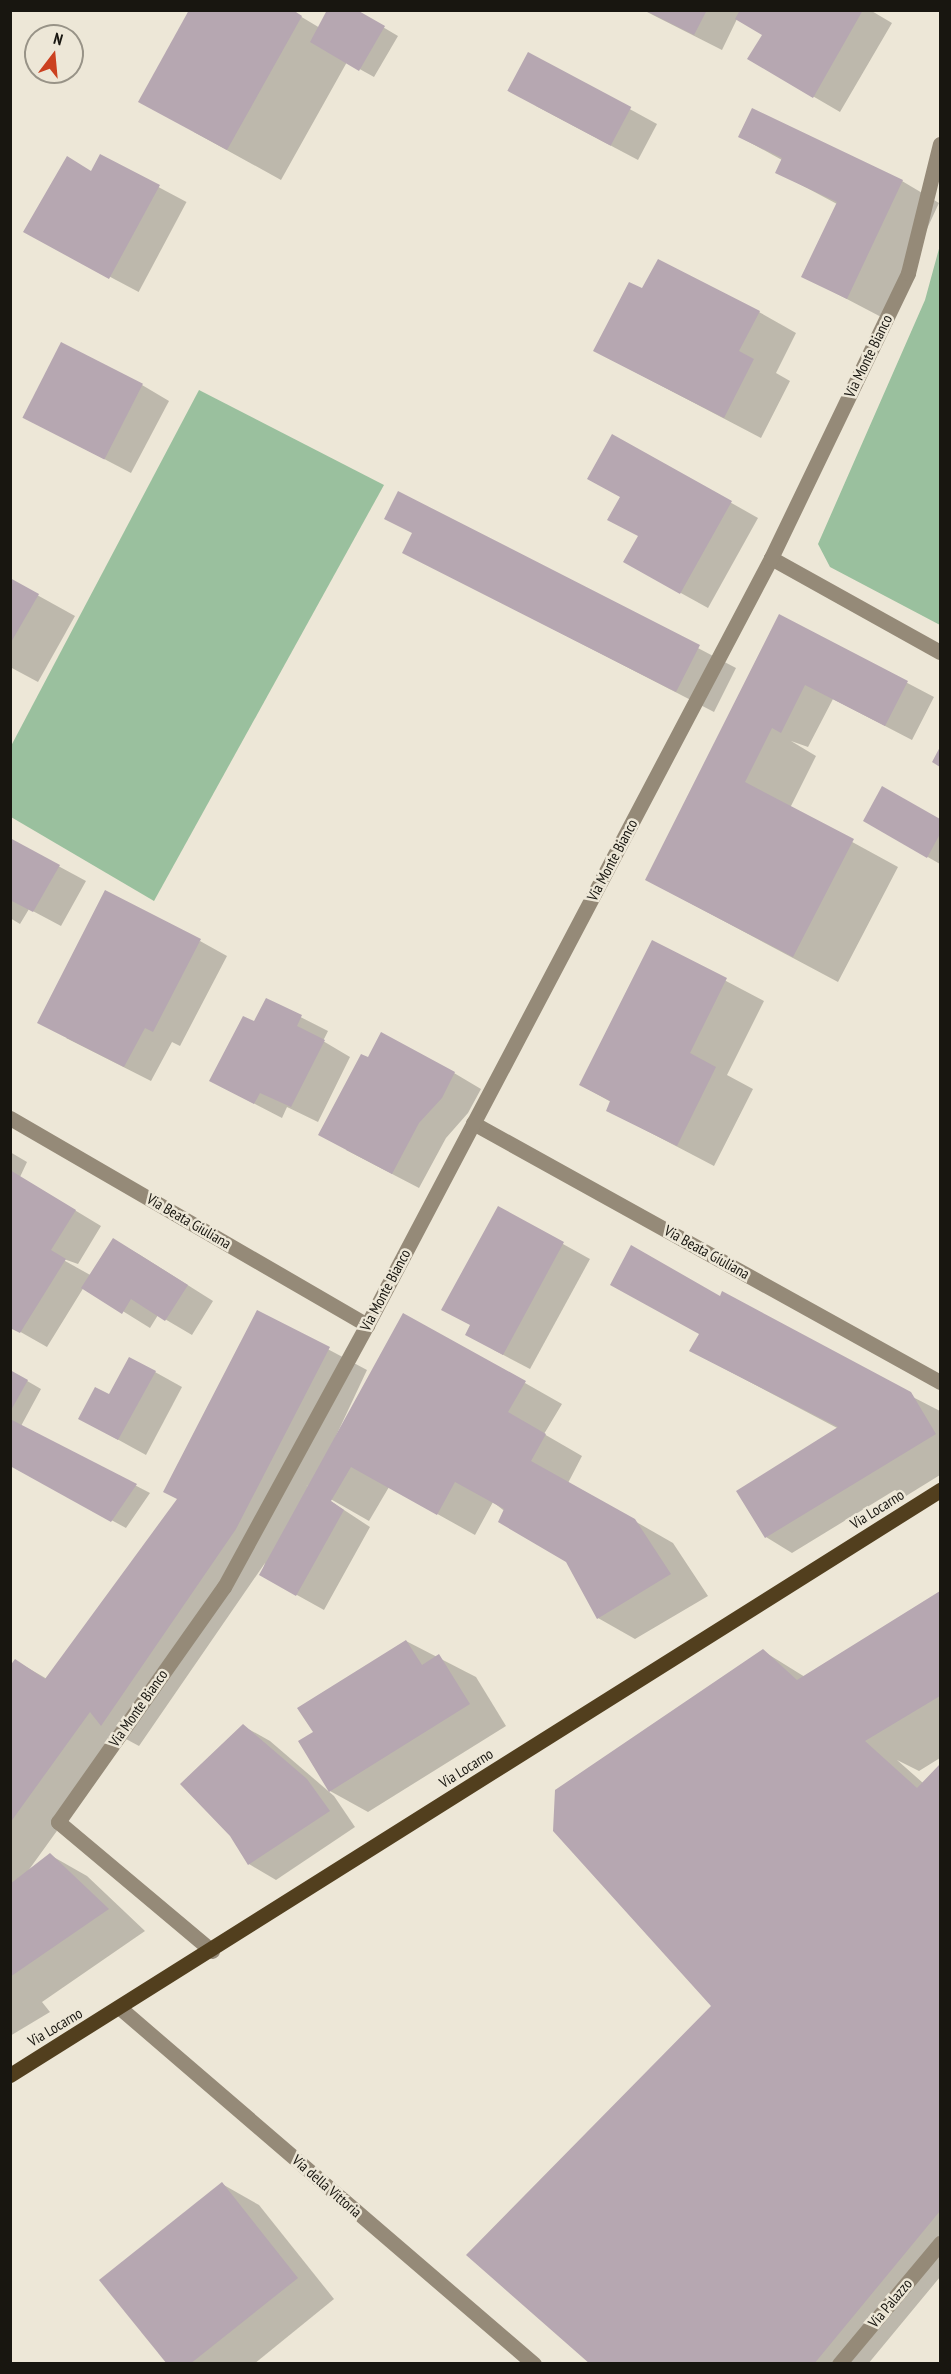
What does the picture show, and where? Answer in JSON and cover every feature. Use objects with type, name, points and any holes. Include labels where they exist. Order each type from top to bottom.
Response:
[{"type":"main road","name":"Via Locarno","points":[[10,2075],[212,1951],[940,1490]]},
{"type":"street","name":"Via Monte Bianco","points":[[212,1951],[58,1822],[224,1587],[367,1325],[771,558],[908,273],[940,144]]},
{"type":"street","points":[[771,558],[940,652]]},
{"type":"street","name":"Via Beata Giuliana","points":[[10,1118],[367,1325]]},
{"type":"street","name":"Via Beata Giuliana","points":[[473,1123],[940,1382]]},
{"type":"street","name":"Via della Vittoria","points":[[120,2008],[534,2364]]},
{"type":"street","name":"Via Palazzo","points":[[839,2364],[940,2244]]},
{"type":"green space","points":[[940,245],[940,625],[830,567],[818,544],[925,300]]},
{"type":"green space","points":[[199,390],[384,485],[154,901],[11,817],[11,746]]},
{"type":"building","points":[[189,10],[293,10],[302,16],[227,150],[138,102]]},
{"type":"building","points":[[327,10],[357,10],[385,26],[359,71],[310,42]]},
{"type":"building","points":[[644,10],[707,10],[694,35]]},
{"type":"building","points":[[740,10],[863,10],[813,98],[747,59],[762,35],[735,19]]},
{"type":"building","points":[[528,52],[631,107],[611,146],[507,91]]},
{"type":"building","points":[[752,108],[903,180],[847,299],[801,277],[837,202],[775,173],[782,158],[738,137]]},
{"type":"building","points":[[100,154],[160,185],[109,279],[23,232],[67,156],[91,171]]},
{"type":"building","points":[[658,259],[760,311],[739,351],[754,359],[724,418],[593,351],[629,282],[642,288]]},
{"type":"building","points":[[61,342],[143,384],[104,460],[22,418]]},
{"type":"building","points":[[612,434],[732,501],[680,594],[623,562],[638,536],[607,520],[620,497],[587,479]]},
{"type":"building","points":[[398,491],[700,645],[676,692],[402,553],[412,533],[384,519]]},
{"type":"building","points":[[10,578],[39,594],[10,644]]},
{"type":"building","points":[[779,614],[908,681],[885,726],[805,685],[781,733],[772,728],[745,782],[854,839],[793,957],[645,880]]},
{"type":"building","points":[[940,747],[940,767],[932,762]]},
{"type":"building","points":[[882,786],[940,819],[940,834],[927,858],[863,821]]},
{"type":"building","points":[[10,838],[60,865],[33,912],[10,900]]},
{"type":"building","points":[[105,890],[201,939],[153,1032],[145,1028],[124,1067],[37,1023]]},
{"type":"building","points":[[652,940],[727,978],[690,1053],[716,1067],[677,1146],[606,1111],[610,1101],[579,1085]]},
{"type":"building","points":[[266,998],[302,1015],[297,1026],[325,1040],[291,1107],[260,1093],[254,1104],[209,1081],[243,1016],[254,1021]]},
{"type":"building","points":[[381,1032],[455,1072],[442,1098],[419,1123],[392,1174],[318,1135],[361,1054],[368,1057]]},
{"type":"building","points":[[10,1170],[76,1210],[51,1250],[66,1259],[20,1333],[10,1328]]},
{"type":"building","points":[[498,1206],[564,1242],[503,1355],[465,1335],[470,1325],[441,1310]]},
{"type":"building","points":[[113,1238],[188,1285],[165,1321],[131,1299],[122,1314],[81,1288]]},
{"type":"building","points":[[631,1245],[720,1296],[722,1291],[911,1392],[936,1434],[765,1538],[736,1491],[838,1427],[689,1351],[699,1334],[610,1285]]},
{"type":"building","points":[[257,1310],[330,1347],[236,1529],[101,1726],[90,1712],[10,1823],[10,1666],[15,1659],[45,1679],[177,1499],[163,1492]]},
{"type":"building","points":[[403,1313],[526,1381],[508,1412],[546,1434],[531,1461],[635,1519],[671,1574],[597,1619],[566,1562],[498,1522],[504,1509],[455,1482],[437,1515],[351,1467],[331,1501],[344,1510],[296,1596],[259,1575]]},
{"type":"building","points":[[129,1357],[156,1371],[118,1440],[78,1419],[95,1387],[109,1394]]},
{"type":"building","points":[[10,1370],[28,1380],[10,1412]]},
{"type":"building","points":[[10,1419],[137,1484],[111,1522],[10,1466]]},
{"type":"building","points":[[940,1591],[940,1696],[865,1741],[917,1788],[940,1764],[940,2211],[814,2364],[590,2364],[466,2255],[711,2006],[553,1831],[555,1790],[763,1649],[797,1680]]},
{"type":"building","points":[[406,1640],[422,1665],[439,1654],[470,1704],[329,1792],[298,1741],[313,1732],[297,1708]]},
{"type":"building","points":[[243,1724],[307,1779],[330,1811],[248,1865],[230,1836],[180,1784]]},
{"type":"building","points":[[50,1853],[109,1909],[10,1977],[10,1884]]},
{"type":"building","points":[[222,2182],[298,2278],[190,2364],[167,2364],[99,2280]]}]
